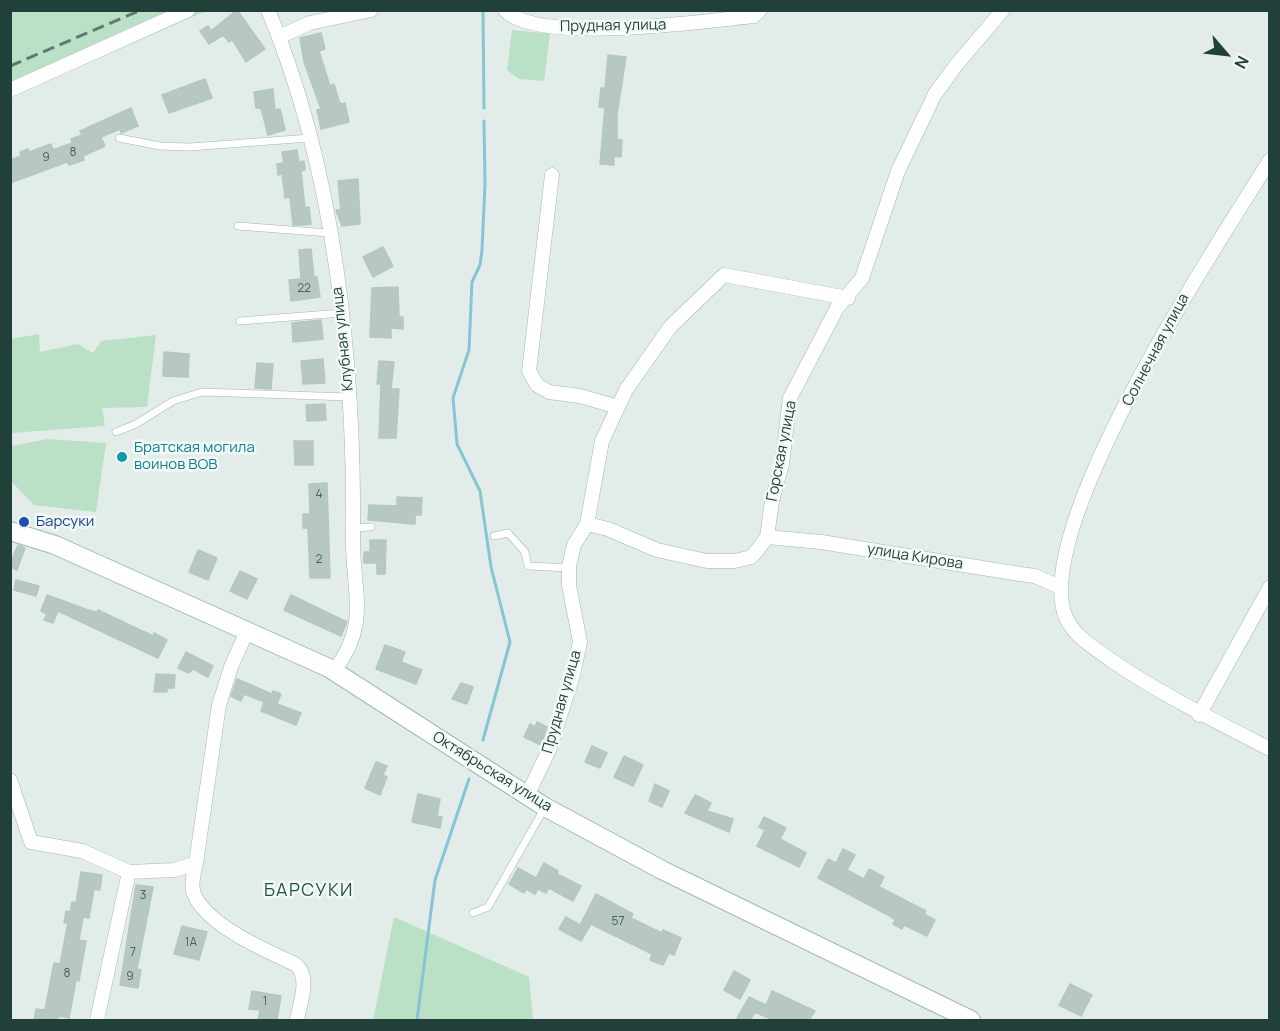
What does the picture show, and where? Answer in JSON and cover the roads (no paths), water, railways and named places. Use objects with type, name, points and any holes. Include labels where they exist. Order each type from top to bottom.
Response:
[{"type":"main road","name":"Октябрьская улица","points":[[10,531],[55,545],[334,672],[545,807],[662,870],[971,1020]]},
{"type":"street","points":[[10,90],[188,10]]},
{"type":"street","name":"Клубная улица","points":[[268,10],[288,57],[310,138],[342,313],[354,453],[358,620],[355,636],[334,672]]},
{"type":"street","points":[[279,37],[310,23],[371,10]]},
{"type":"street","name":"Прудная улица","points":[[505,10],[510,17],[533,25],[588,28],[663,26],[754,16],[760,10]]},
{"type":"street","name":"Горская улица","points":[[767,537],[772,501],[782,464],[790,398],[837,308],[848,298],[862,278],[898,171],[935,94],[950,72],[1003,10]]},
{"type":"street","name":"Солнечная улица","points":[[1060,587],[1073,520],[1139,376],[1211,250],[1269,160]]},
{"type":"street","points":[[552,176],[529,371],[537,385],[549,392],[580,396],[618,407]]},
{"type":"street","name":"Прудная улица","points":[[527,796],[549,750],[573,675],[579,642],[571,601],[569,568],[574,545],[587,524],[597,458],[618,407],[670,327],[724,274],[848,298]]},
{"type":"street","points":[[587,524],[608,529],[657,550],[715,562],[751,557],[767,537]]},
{"type":"street","name":"улица Кирова","points":[[767,537],[821,542],[1035,576],[1060,587]]},
{"type":"street","points":[[1060,587],[1065,616],[1076,633],[1134,675],[1199,715],[1269,749]]},
{"type":"street","points":[[1199,715],[1269,587]]},
{"type":"street","points":[[247,631],[219,705],[192,883],[201,907],[230,929],[301,969],[304,986],[297,1020]]},
{"type":"street","points":[[10,780],[31,842],[82,851],[129,872],[175,870],[196,863]]},
{"type":"street","points":[[97,1020],[129,872]]},
{"type":"lane","points":[[119,138],[160,146],[190,147],[310,138]]},
{"type":"lane","points":[[238,226],[329,233]]},
{"type":"lane","points":[[240,321],[342,313]]},
{"type":"lane","points":[[116,432],[136,424],[173,401],[202,392],[349,397]]},
{"type":"lane","points":[[354,528],[371,527]]},
{"type":"lane","points":[[494,536],[508,533],[525,552],[528,566],[569,568]]},
{"type":"lane","points":[[473,913],[488,908],[545,807]]},
{"type":"waterway","points":[[483,11],[484,108]]},
{"type":"waterway","points":[[483,740],[510,642],[491,567],[480,491],[457,444],[453,398],[469,350],[472,282],[480,265],[482,250],[485,184],[484,121]]},
{"type":"waterway","points":[[417,1020],[435,880],[469,779]]},
{"type":"railway","points":[[10,66],[141,10]]},
{"type":"place","name":"Братская могила воинов ВОВ","points":[[122,457]]},
{"type":"place","name":"Барсуки","points":[[24,522]]},
{"type":"district","name":"БАРСУКИ","points":[[309,891]]}]
